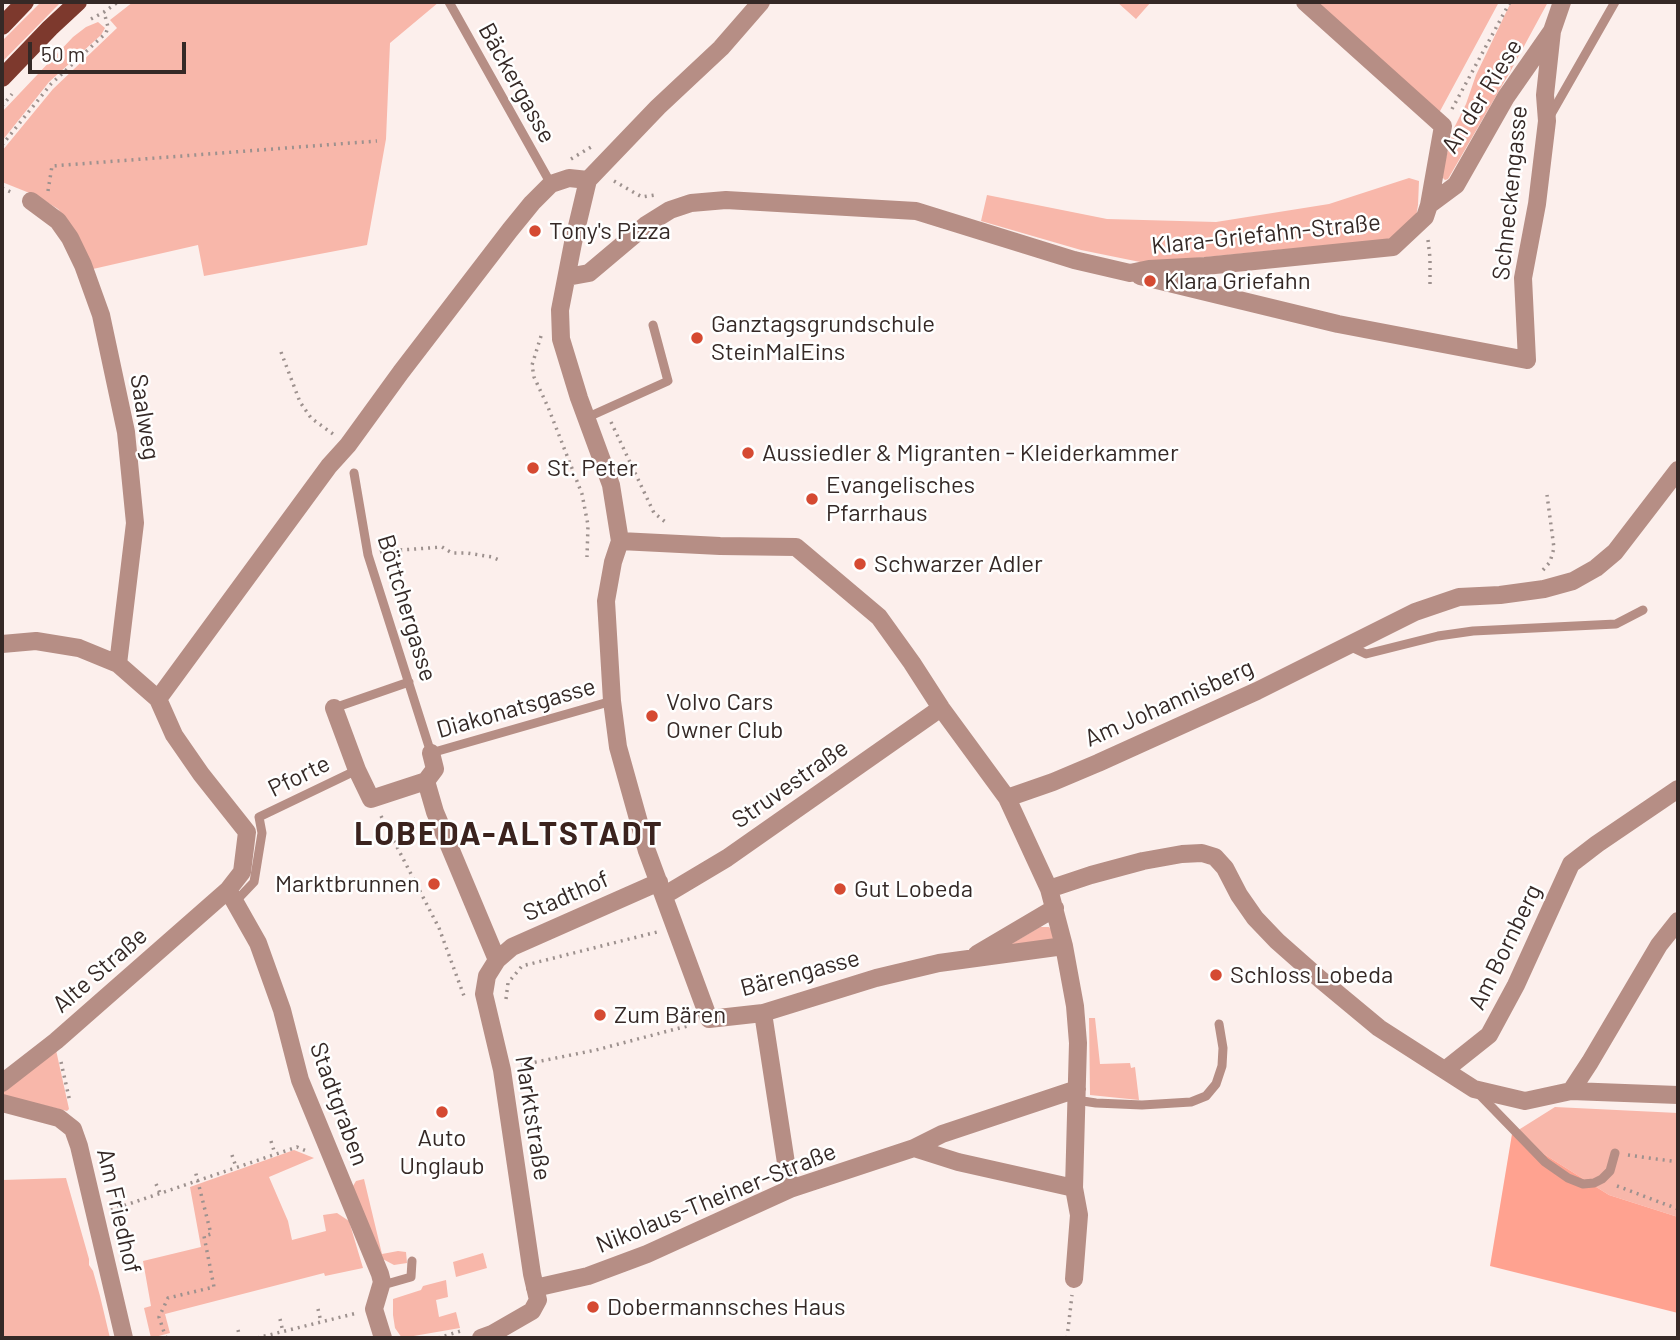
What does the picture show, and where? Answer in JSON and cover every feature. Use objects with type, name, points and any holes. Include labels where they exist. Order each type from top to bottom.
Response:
[{"type":"main road","points":[[2,26],[25,2]]},
{"type":"main road","points":[[2,78],[78,2]]},
{"type":"street","points":[[709,1019],[647,851],[618,747],[612,701],[606,601],[620,541],[611,485],[561,339],[560,310],[588,180],[658,107],[721,48],[761,2]]},
{"type":"street","points":[[1305,2],[1443,126],[1427,211]]},
{"type":"street","name":"An der Riese","points":[[1427,211],[1456,185],[1506,97],[1552,31],[1562,2]]},
{"type":"street","name":"Schneckengasse","points":[[1527,360],[1523,278],[1537,204],[1547,121],[1545,95],[1552,31]]},
{"type":"street","points":[[158,698],[329,466],[348,445],[532,203],[551,184],[569,178],[588,180]]},
{"type":"street","name":"Klara-Griefahn-Straße","points":[[566,277],[589,273],[646,226],[670,210],[691,203],[726,200],[916,211],[1074,260],[1338,324],[1527,360]]},
{"type":"street","name":"Saalweg","points":[[38,206],[58,221],[83,265],[101,315],[126,432],[135,523],[118,664]]},
{"type":"street","name":"Klara-Griefahn-Straße","points":[[1130,273],[1149,269],[1393,247],[1427,211]]},
{"type":"street","name":"Am Johannisberg","points":[[1007,798],[1110,758],[1257,691],[1415,612],[1459,597],[1544,589],[1573,581],[1596,568],[1615,552],[1678,470]]},
{"type":"street","points":[[620,541],[720,547],[796,547],[879,617],[1007,798],[1049,889],[1075,1006],[1078,1043],[1074,1188],[1079,1216],[1074,1279]]},
{"type":"street","points":[[2,645],[36,641],[79,648],[118,664],[158,698],[174,735],[247,832],[242,872],[232,896]]},
{"type":"street","points":[[334,708],[371,799],[426,781],[435,769],[431,752]]},
{"type":"street","name":"Struvestraße","points":[[662,888],[727,858],[941,708]]},
{"type":"street","points":[[426,781],[435,812],[497,960]]},
{"type":"street","name":"Am Bornberg","points":[[1446,1070],[1489,1035],[1516,985],[1571,864],[1678,789]]},
{"type":"street","points":[[1049,889],[1143,861],[1202,853],[1214,857],[1255,918],[1277,941],[1379,1028],[1474,1089],[1525,1101],[1571,1091],[1678,1094]]},
{"type":"street","name":"Stadthof","points":[[497,960],[512,947],[662,888]]},
{"type":"street","name":"Alte Straße","points":[[2,1083],[232,896]]},
{"type":"street","name":"Stadtgraben","points":[[232,896],[258,943],[282,1010],[300,1080],[382,1282]]},
{"type":"street","name":"Bärengasse","points":[[971,958],[1055,908]]},
{"type":"street","points":[[1571,1091],[1659,945],[1678,921]]},
{"type":"street","name":"Bärengasse","points":[[709,1019],[763,1013],[912,969],[1063,946]]},
{"type":"street","name":"Marktstraße","points":[[497,960],[487,976],[484,993],[502,1070],[535,1288]]},
{"type":"street","points":[[763,1013],[790,1189]]},
{"type":"street","name":"Nikolaus-Theiner-Straße","points":[[535,1288],[588,1276],[647,1254],[790,1189],[914,1148],[942,1134],[1077,1094]]},
{"type":"street","name":"Am Friedhof","points":[[2,1103],[59,1118],[73,1129],[124,1338]]},
{"type":"street","points":[[914,1148],[958,1162],[1074,1188]]},
{"type":"street","points":[[382,1282],[374,1308],[383,1338]]},
{"type":"street","points":[[483,1335],[532,1311],[538,1300],[535,1288]]},
{"type":"lane","name":"Bäckergasse","points":[[449,2],[551,184]]},
{"type":"lane","points":[[1547,121],[1615,2]]},
{"type":"lane","points":[[586,418],[668,381],[653,325]]},
{"type":"lane","name":"Böttchergasse","points":[[354,473],[368,555],[431,752]]},
{"type":"lane","points":[[1348,645],[1366,654],[1438,636],[1473,631],[1616,624],[1643,610]]},
{"type":"lane","points":[[334,708],[409,682]]},
{"type":"lane","name":"Diakonatsgasse","points":[[431,752],[612,701]]},
{"type":"lane","name":"Pforte","points":[[232,896],[254,883],[262,833],[259,817],[357,770]]},
{"type":"lane","points":[[1077,1094],[1096,1103],[1142,1105],[1191,1102],[1206,1096],[1216,1084],[1222,1066],[1223,1048],[1219,1024]]},
{"type":"lane","points":[[1474,1089],[1545,1162],[1569,1178],[1583,1184],[1602,1180],[1610,1171],[1615,1153]]},
{"type":"lane","points":[[382,1282],[390,1283],[411,1277],[412,1261]]},
{"type":"path","points":[[2,145],[51,84],[106,33],[104,12],[118,2]]},
{"type":"path","points":[[1443,126],[1510,2]]},
{"type":"path","points":[[38,206],[52,166],[377,141]]},
{"type":"path","points":[[609,190],[619,174]]},
{"type":"path","points":[[614,181],[642,197],[658,195]]},
{"type":"path","points":[[1427,211],[1430,287]]},
{"type":"path","points":[[538,343],[532,365],[534,377],[582,494],[588,525],[587,557]]},
{"type":"path","points":[[281,352],[300,402],[311,418],[337,438]]},
{"type":"path","points":[[1538,574],[1550,562],[1555,548],[1547,495]]},
{"type":"path","points":[[586,544],[593,544]]},
{"type":"path","points":[[392,548],[442,548],[452,553],[467,553],[499,560]]},
{"type":"path","points":[[371,799],[439,928],[464,997]]},
{"type":"path","points":[[506,1002],[508,983],[522,966],[676,927]]},
{"type":"path","points":[[520,1065],[596,1050],[709,1019]]},
{"type":"path","points":[[56,1041],[73,1129]]},
{"type":"path","points":[[271,1141],[275,1154]]},
{"type":"path","points":[[95,1215],[297,1147],[313,1153],[327,1147]]},
{"type":"path","points":[[1615,1153],[1678,1162]]},
{"type":"path","points":[[232,1156],[236,1167]]},
{"type":"path","points":[[166,1338],[159,1317],[168,1298],[215,1287],[204,1236],[211,1234],[195,1170]]},
{"type":"path","points":[[1602,1180],[1678,1209]]},
{"type":"path","points":[[156,1184],[160,1193]]},
{"type":"path","points":[[1067,1338],[1074,1279]]},
{"type":"path","points":[[257,1338],[374,1308]]},
{"type":"path","points":[[318,1309],[321,1322]]},
{"type":"path","points":[[279,1319],[283,1332]]},
{"type":"path","points":[[238,1329],[240,1338]]},
{"type":"path","points":[[438,1338],[483,1335]]},
{"type":"shaded area","points":[[41,2],[61,2],[2,62],[2,41]]},
{"type":"shaded area","points":[[133,2],[439,2],[390,43],[386,139],[367,245],[204,276],[198,245],[93,269],[72,227],[58,209],[37,196],[2,182],[2,151],[53,89],[117,28],[110,20]]},
{"type":"shaded area","points":[[1117,2],[1151,2],[1136,19]]},
{"type":"shaded area","points":[[1311,2],[1499,2],[1439,113]]},
{"type":"shaded area","points":[[1511,2],[1548,2],[1510,72],[1445,180],[1442,172],[1454,128]]},
{"type":"shaded area","points":[[98,22],[105,28],[101,35],[49,82],[2,141],[2,112],[73,37]]},
{"type":"shaded area","points":[[1409,178],[1419,181],[1415,223],[1392,239],[1145,263],[1081,250],[981,221],[987,195],[1107,219],[1216,222],[1329,204]]},
{"type":"shaded area","points":[[1040,927],[1049,927],[1055,935],[1052,943],[999,951]]},
{"type":"shaded area","points":[[1089,1018],[1095,1018],[1100,1064],[1130,1063],[1131,1068],[1135,1067],[1139,1100],[1090,1095]]},
{"type":"shaded area","points":[[56,1050],[69,1109],[67,1111],[2,1095],[2,1085]]},
{"type":"shaded area","points":[[1555,1107],[1678,1113],[1678,1217],[1609,1195],[1512,1134]]},
{"type":"shaded area","points":[[1512,1134],[1609,1195],[1678,1217],[1678,1313],[1490,1266]]},
{"type":"shaded area","points":[[294,1150],[314,1158],[269,1177],[288,1221],[292,1240],[326,1231],[323,1215],[337,1213],[349,1221],[363,1268],[325,1276],[324,1273],[165,1314],[170,1333],[151,1338],[144,1308],[151,1306],[143,1261],[201,1247],[190,1187]]},
{"type":"shaded area","points":[[66,1178],[110,1338],[2,1338],[2,1180]]},
{"type":"shaded area","points":[[364,1179],[382,1254],[406,1252],[407,1263],[394,1265],[379,1257],[353,1186],[356,1181]]},
{"type":"shaded area","points":[[483,1253],[487,1268],[456,1277],[453,1262]]},
{"type":"shaded area","points":[[446,1280],[448,1297],[436,1300],[439,1317],[456,1312],[460,1328],[402,1338],[395,1328],[393,1299],[421,1290],[423,1286]]},
{"type":"place","name":"Tony's Pizza","points":[[535,231]]},
{"type":"place","name":"Klara Griefahn","points":[[1150,281]]},
{"type":"place","name":"Ganztagsgrundschule SteinMalEins","points":[[697,338]]},
{"type":"place","name":"Aussiedler & Migranten - Kleiderkammer","points":[[748,453]]},
{"type":"place","name":"St. Peter","points":[[533,468]]},
{"type":"place","name":"Evangelisches Pfarrhaus","points":[[812,499]]},
{"type":"place","name":"Schwarzer Adler","points":[[860,564]]},
{"type":"place","name":"Volvo Cars Owner Club","points":[[652,716]]},
{"type":"place","name":"Marktbrunnen","points":[[434,884]]},
{"type":"place","name":"Gut Lobeda","points":[[840,889]]},
{"type":"place","name":"Schloss Lobeda","points":[[1216,975]]},
{"type":"place","name":"Zum Bären","points":[[600,1015]]},
{"type":"place","name":"Auto Unglaub","points":[[442,1112]]},
{"type":"place","name":"Dobermannsches Haus","points":[[593,1307]]},
{"type":"district","name":"LOBEDA-ALTSTADT","points":[[509,834]]}]
